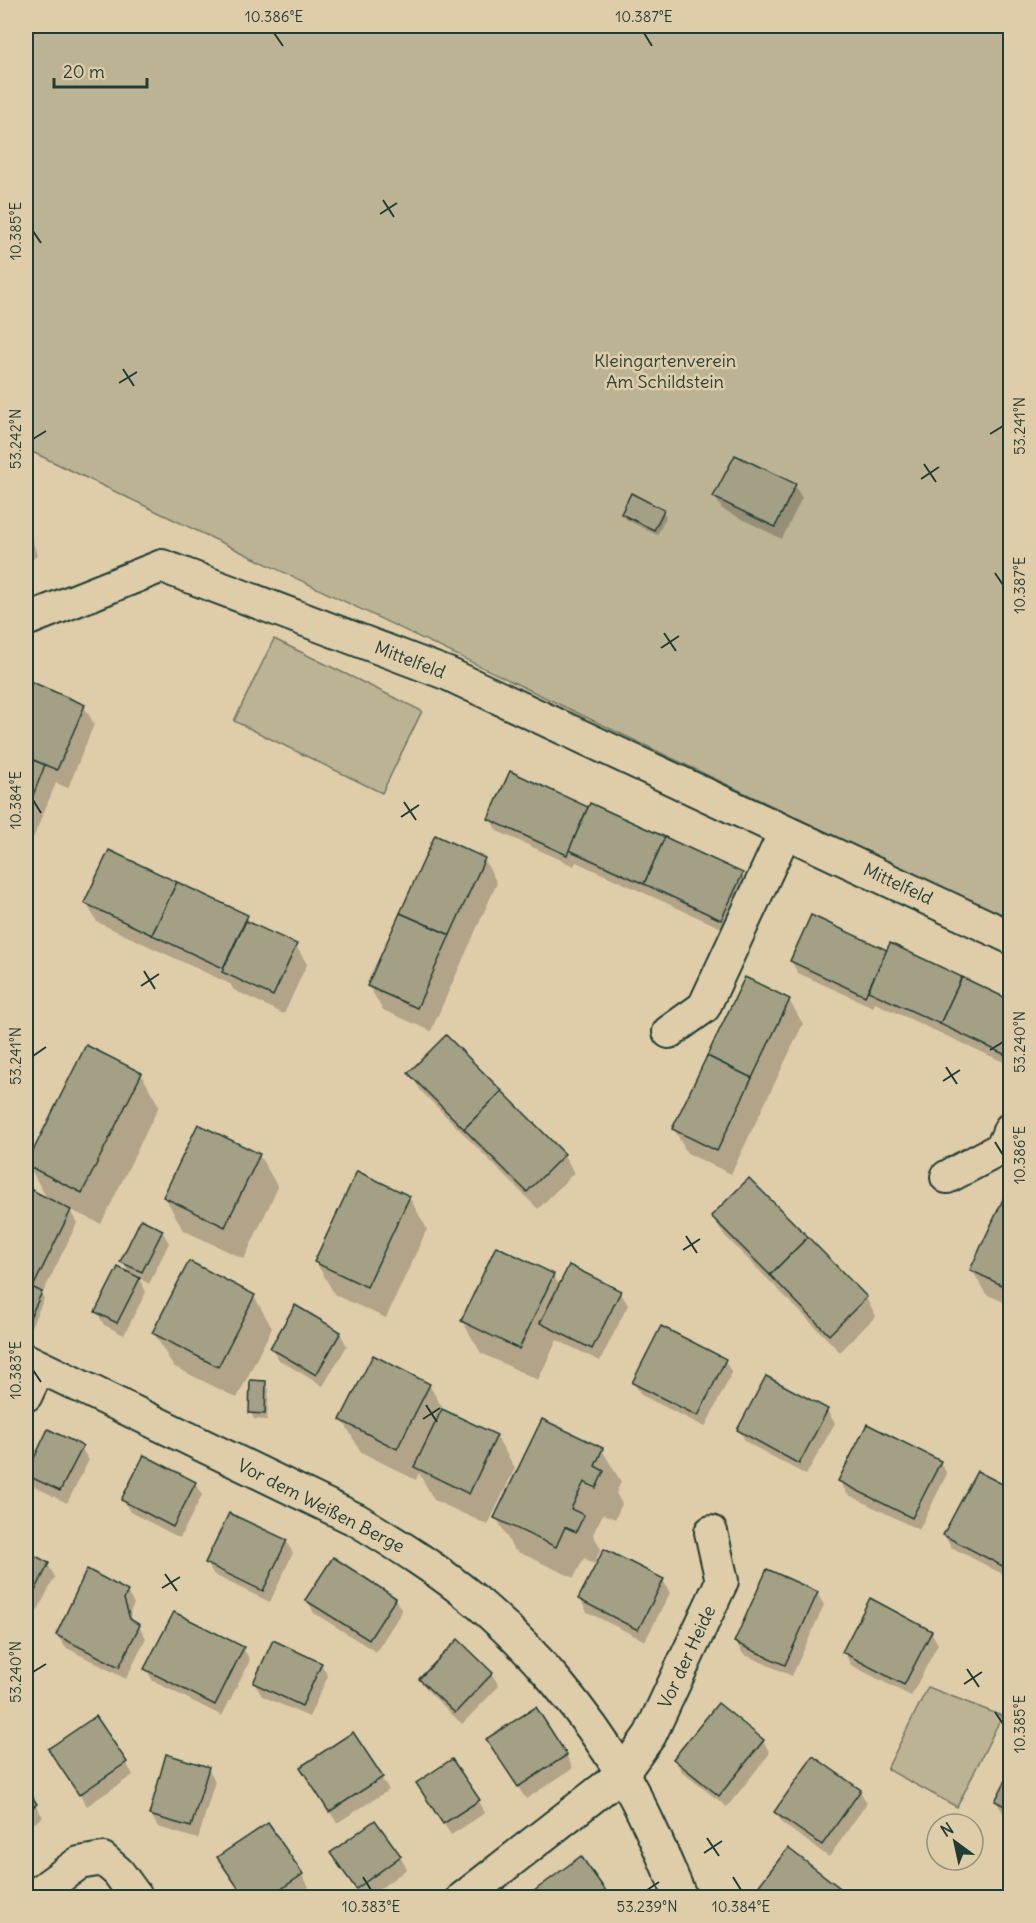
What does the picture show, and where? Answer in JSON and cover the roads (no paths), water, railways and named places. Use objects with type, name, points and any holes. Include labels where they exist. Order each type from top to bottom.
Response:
[{"type":"street","name":"Mittelfeld","points":[[26,620],[162,566],[448,674],[1011,937]]},
{"type":"street","points":[[669,1032],[704,1007],[785,832]]},
{"type":"street","points":[[947,1177],[1002,1148],[1011,1129]]},
{"type":"street","points":[[26,1395],[32,1363]]},
{"type":"street","name":"Vor dem Weißen Berge","points":[[32,1363],[357,1521],[405,1549],[477,1602],[532,1655],[583,1716],[622,1774],[652,1829],[681,1898]]},
{"type":"street","name":"Vor der Heide","points":[[463,1898],[622,1774],[650,1735],[722,1581],[711,1532]]},
{"type":"street","points":[[31,1898],[79,1863],[103,1858],[118,1872],[137,1898]]},
{"type":"park label","name":"Kleingartenverein Am Schildstein","points":[[665,371]]}]
